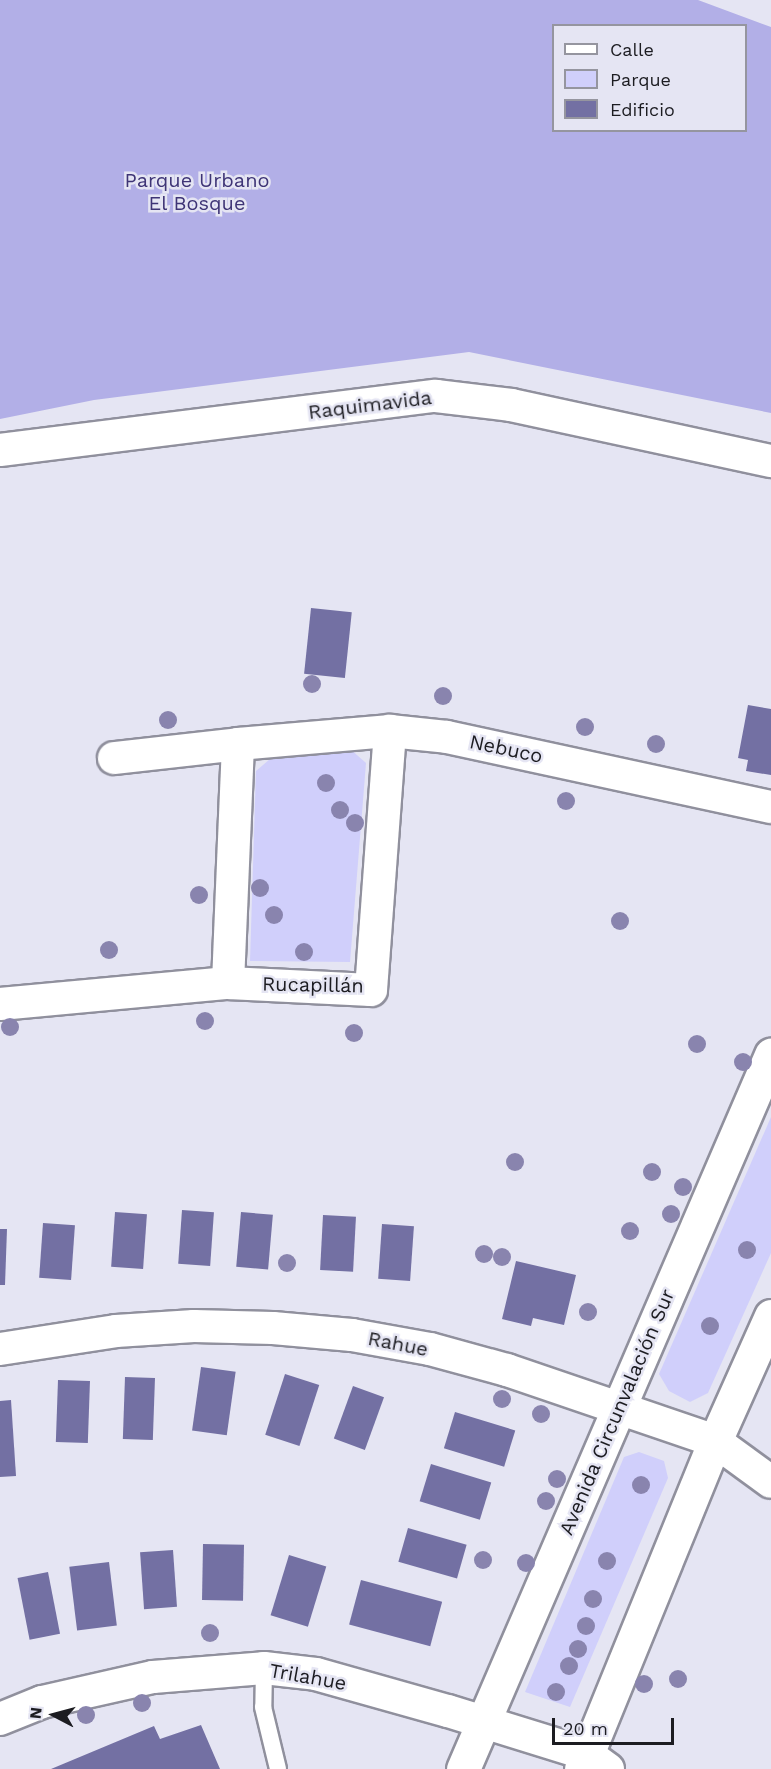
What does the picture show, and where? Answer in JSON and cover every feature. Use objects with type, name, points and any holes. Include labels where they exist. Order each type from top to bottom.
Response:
[{"type":"main road","name":"Avenida Circunvalación Sur","points":[[464,1769],[771,1055]]},
{"type":"main road","points":[[592,1764],[715,1441],[771,1316]]},
{"type":"street","name":"Raquimavida","points":[[0,450],[436,396],[511,405],[771,461]]},
{"type":"street","name":"Nebuco","points":[[114,758],[238,744],[390,731],[447,737],[771,807]]},
{"type":"street","name":"Rucapillán","points":[[0,1004],[228,983],[371,990],[390,731]]},
{"type":"street","points":[[228,983],[238,744]]},
{"type":"street","name":"Rahue","points":[[0,1349],[116,1330],[194,1326],[284,1329],[430,1349],[507,1370],[715,1441],[771,1482]]},
{"type":"street","name":"Trilahue","points":[[0,1719],[42,1702],[153,1677],[264,1668],[316,1674],[484,1722],[592,1764]]},
{"type":"lane","points":[[264,1668],[263,1707],[278,1769]]},
{"type":"green space","name":"Parque Urbano El Bosque","points":[[0,0],[698,0],[771,27],[771,413],[469,352],[94,400],[0,419]]},
{"type":"green space","points":[[349,748],[366,763],[350,962],[250,961],[256,771],[277,753]]},
{"type":"green space","points":[[771,1117],[771,1253],[708,1393],[690,1402],[669,1391],[659,1374]]},
{"type":"green space","points":[[639,1452],[664,1461],[668,1478],[570,1707],[525,1692],[624,1457]]},
{"type":"building","points":[[311,608],[352,612],[345,678],[304,674]]},
{"type":"building","points":[[748,705],[771,709],[771,775],[746,771],[748,760],[738,758]]},
{"type":"building","points":[[182,1210],[214,1212],[210,1266],[178,1264]]},
{"type":"building","points":[[115,1212],[147,1214],[143,1269],[111,1267]]},
{"type":"building","points":[[241,1212],[273,1215],[268,1270],[236,1267]]},
{"type":"building","points":[[323,1215],[356,1217],[353,1272],[320,1270]]},
{"type":"building","points":[[43,1223],[75,1225],[71,1280],[39,1278]]},
{"type":"building","points":[[382,1224],[414,1226],[410,1281],[378,1279]]},
{"type":"building","points":[[0,1229],[7,1229],[5,1285],[0,1285]]},
{"type":"building","points":[[516,1261],[576,1275],[564,1325],[533,1318],[531,1326],[502,1319]]},
{"type":"building","points":[[201,1367],[236,1372],[227,1435],[192,1430]]},
{"type":"building","points":[[285,1374],[319,1385],[299,1446],[265,1435]]},
{"type":"building","points":[[125,1377],[155,1378],[153,1440],[123,1439]]},
{"type":"building","points":[[58,1380],[90,1381],[88,1443],[56,1442]]},
{"type":"building","points":[[353,1386],[384,1397],[365,1450],[334,1439]]},
{"type":"building","points":[[11,1400],[16,1476],[0,1477],[0,1401]]},
{"type":"building","points":[[455,1412],[515,1430],[504,1467],[444,1448]]},
{"type":"building","points":[[431,1464],[491,1482],[480,1520],[420,1501]]},
{"type":"building","points":[[408,1528],[467,1545],[457,1578],[398,1562]]},
{"type":"building","points":[[203,1544],[244,1545],[243,1601],[202,1600]]},
{"type":"building","points":[[173,1550],[177,1607],[144,1609],[140,1552]]},
{"type":"building","points":[[289,1555],[326,1566],[308,1627],[271,1615]]},
{"type":"building","points":[[109,1562],[117,1626],[77,1630],[69,1567]]},
{"type":"building","points":[[48,1572],[60,1634],[30,1640],[18,1578]]},
{"type":"building","points":[[361,1580],[442,1602],[430,1646],[349,1624]]},
{"type":"building","points":[[201,1725],[220,1769],[51,1769],[154,1726],[160,1739]]}]
